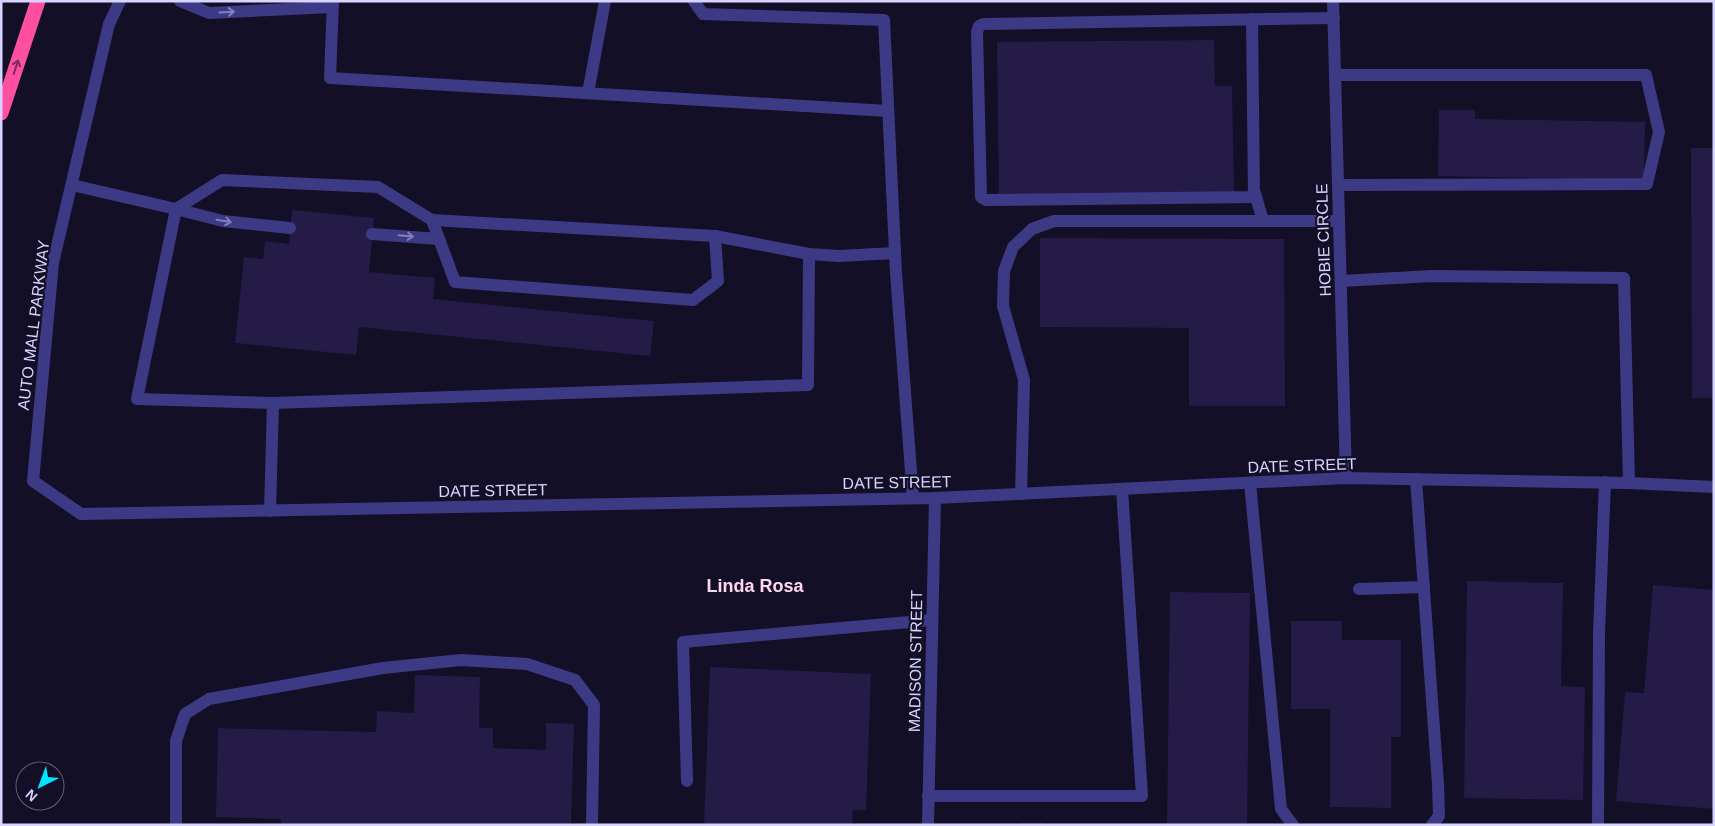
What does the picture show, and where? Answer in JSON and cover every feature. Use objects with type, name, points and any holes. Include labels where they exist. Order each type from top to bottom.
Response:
[{"type":"highway","points":[[1,114],[38,1]]},
{"type":"street","name":"AUTO MALL PARKWAY","points":[[82,514],[33,481],[53,262],[109,24],[120,1]]},
{"type":"street","points":[[180,1],[209,13],[332,4],[330,78],[888,112]]},
{"type":"street","points":[[588,93],[605,1]]},
{"type":"street","points":[[694,1],[703,14],[884,20],[895,253],[913,498]]},
{"type":"street","name":"HOBIE CIRCLE","points":[[1333,1],[1346,478]]},
{"type":"street","points":[[1256,193],[1250,199],[983,199],[977,32],[979,26],[983,24],[1334,18]]},
{"type":"street","points":[[1252,19],[1256,193],[1263,221]]},
{"type":"street","points":[[1335,75],[1646,75],[1658,132],[1647,184],[1338,185]]},
{"type":"street","points":[[809,254],[808,385],[273,403],[137,400],[176,209],[222,180],[378,187],[432,220],[715,236],[809,254],[839,256],[895,253]]},
{"type":"street","points":[[72,185],[223,222],[290,228]]},
{"type":"street","points":[[432,220],[455,282],[693,300],[718,281],[715,236]]},
{"type":"street","points":[[1021,494],[1024,380],[1003,306],[1004,271],[1013,247],[1032,229],[1054,221],[1339,221]]},
{"type":"street","points":[[372,234],[439,239]]},
{"type":"street","points":[[1340,281],[1432,276],[1624,278],[1629,483]]},
{"type":"street","points":[[270,510],[273,403]]},
{"type":"street","name":"DATE STREET","points":[[82,514],[935,498],[1346,478],[1605,482],[1714,486]]},
{"type":"street","points":[[1416,479],[1439,808],[1439,816],[1432,825]]},
{"type":"street","points":[[1598,825],[1599,633],[1605,482]]},
{"type":"street","points":[[1250,483],[1281,809],[1293,825]]},
{"type":"street","points":[[928,796],[1142,796],[1122,489]]},
{"type":"street","name":"MADISON STREET","points":[[928,825],[935,498]]},
{"type":"street","points":[[1359,590],[1424,587]]},
{"type":"street","points":[[687,781],[684,642],[932,620]]},
{"type":"street","points":[[176,825],[176,741],[184,714],[209,699],[383,668],[461,660],[527,664],[576,680],[594,705],[592,825]]},
{"type":"building","points":[[1214,40],[1215,86],[1232,86],[1234,195],[999,197],[997,42]]},
{"type":"building","points":[[1439,110],[1475,110],[1475,119],[1645,122],[1644,180],[1438,176]]},
{"type":"building","points":[[1691,148],[1714,148],[1714,398],[1692,398]]},
{"type":"building","points":[[292,210],[374,218],[369,272],[435,278],[433,299],[654,321],[650,356],[359,327],[356,355],[235,343],[244,257],[263,259],[265,241],[289,244]]},
{"type":"building","points":[[1040,238],[1284,239],[1285,406],[1189,406],[1189,328],[1040,327]]},
{"type":"building","points":[[1467,581],[1563,583],[1561,686],[1585,687],[1583,800],[1464,798]]},
{"type":"building","points":[[1653,585],[1714,590],[1714,809],[1616,801],[1625,692],[1644,693]]},
{"type":"building","points":[[1170,592],[1250,593],[1247,825],[1167,825]]},
{"type":"building","points":[[1291,621],[1342,621],[1342,640],[1401,640],[1401,737],[1391,737],[1391,808],[1330,807],[1330,709],[1291,709]]},
{"type":"building","points":[[710,667],[871,674],[866,810],[853,810],[852,825],[704,825]]},
{"type":"building","points":[[415,675],[480,677],[479,728],[493,728],[493,748],[546,750],[546,723],[574,724],[571,825],[281,825],[281,819],[216,817],[218,728],[376,732],[377,711],[414,713]]},
{"type":"building","points":[[1020,823],[1044,823],[1044,825],[1020,825]]},
{"type":"district","name":"Linda Rosa","points":[[755,586]]}]
